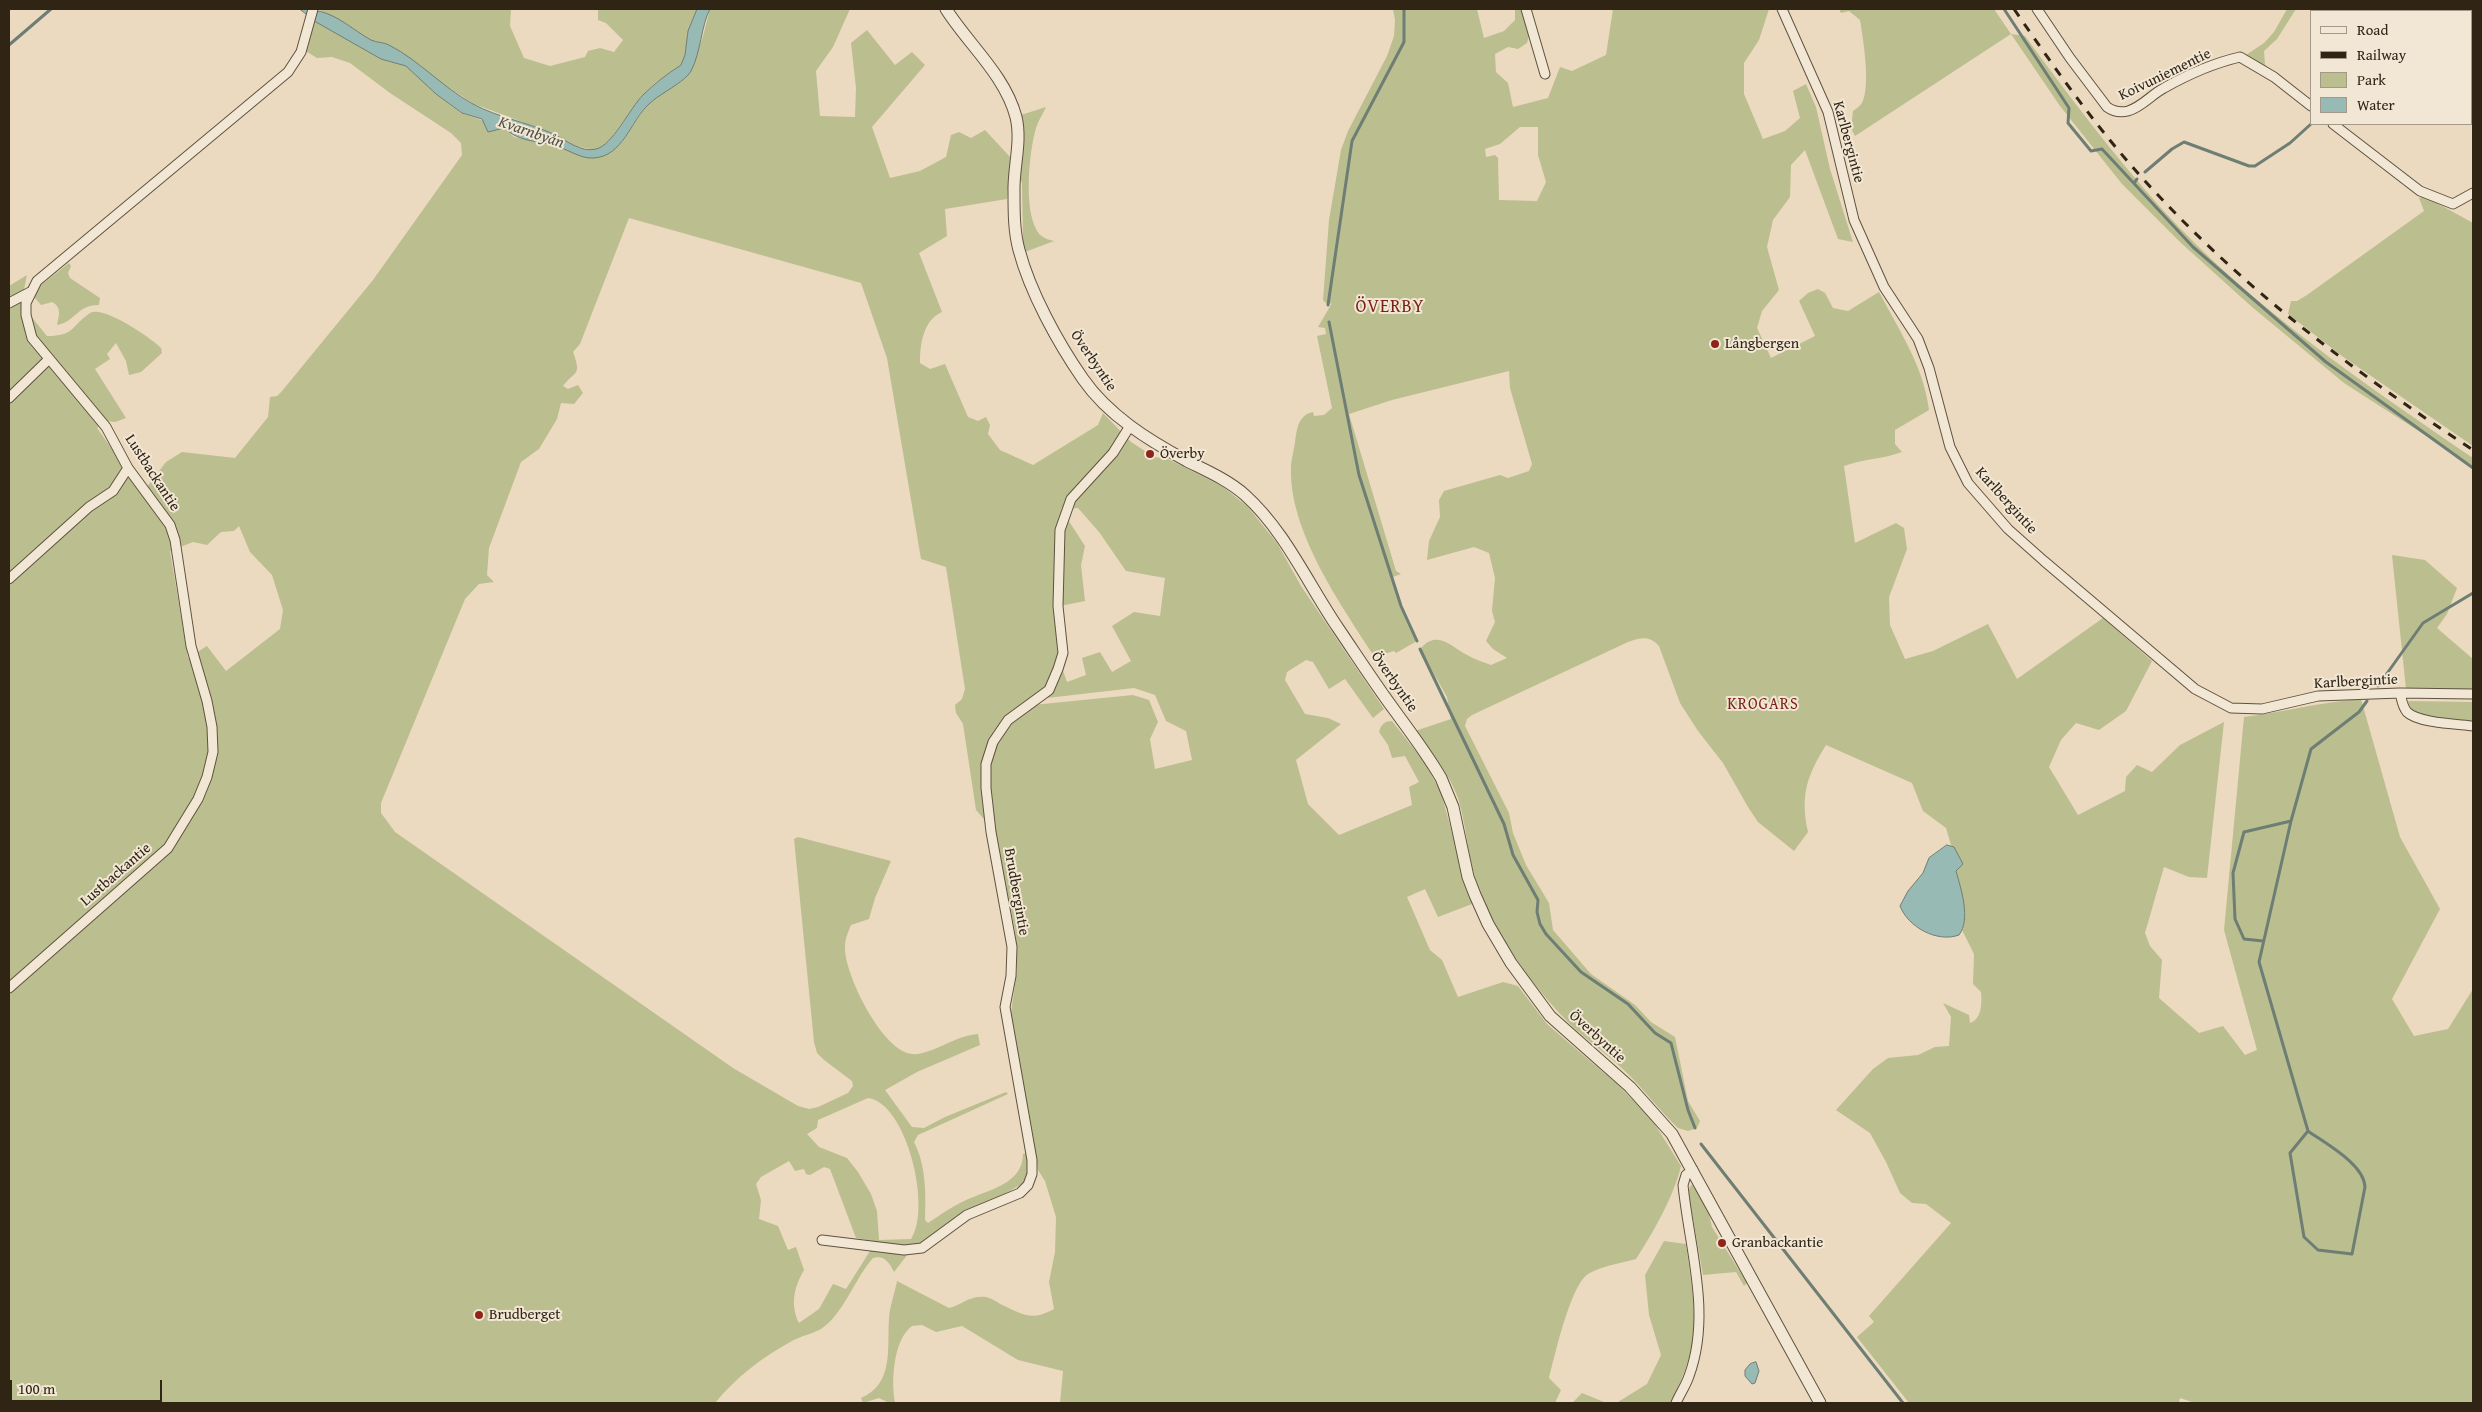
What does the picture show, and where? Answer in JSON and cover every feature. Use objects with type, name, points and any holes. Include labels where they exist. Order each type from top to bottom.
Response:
[{"type":"street","points":[[9,303],[30,292],[37,281],[288,72],[301,52],[313,9]]},
{"type":"street","name":"Överbyntie","points":[[946,9],[960,32],[996,74],[1007,94],[1016,117],[1017,152],[1013,186],[1016,234],[1024,267],[1035,293],[1083,379],[1106,406],[1130,426],[1235,487],[1256,507],[1279,534],[1323,606],[1425,751],[1441,778],[1453,807],[1468,877],[1488,924],[1511,963],[1550,1016],[1630,1087],[1663,1122],[1693,1170],[1820,1403]]},
{"type":"street","points":[[1526,9],[1545,74]]},
{"type":"street","name":"Karlbergintie","points":[[1782,9],[1828,112],[1843,178],[1861,238],[1884,287],[1918,339],[1929,368],[1950,447],[1968,483],[2008,529],[2195,689],[2231,708],[2262,709],[2318,696],[2400,693],[2473,694]]},
{"type":"street","name":"Koivuniementie","points":[[2037,9],[2070,58],[2112,111],[2132,110],[2162,88],[2228,60],[2240,57],[2274,77],[2310,105]]},
{"type":"street","points":[[2334,125],[2420,191],[2436,199],[2453,204],[2473,192]]},
{"type":"street","name":"Lustbackantie","points":[[9,988],[168,848],[198,799],[207,778],[213,752],[212,727],[207,701],[191,646],[175,540],[160,510],[128,468],[106,427],[48,360],[32,338],[26,315],[30,292]]},
{"type":"street","points":[[9,398],[48,360]]},
{"type":"street","name":"Brudbergintie","points":[[822,1240],[904,1250],[922,1248],[967,1215],[1020,1193],[1030,1180],[1032,1160],[1005,1007],[1011,976],[1012,947],[991,832],[986,788],[986,764],[993,742],[1008,720],[1049,690],[1058,669],[1063,653],[1058,606],[1060,530],[1071,499],[1114,453],[1130,426]]},
{"type":"street","points":[[9,579],[89,507],[113,491],[128,468]]},
{"type":"street","points":[[2400,693],[2403,706],[2408,713],[2418,718],[2473,726]]},
{"type":"street","points":[[1676,1403],[1689,1376],[1698,1343],[1698,1295],[1683,1185],[1686,1175],[1693,1170]]},
{"type":"green space","points":[[318,9],[511,9],[510,26],[524,58],[550,66],[585,57],[588,51],[600,48],[614,52],[623,40],[606,23],[598,20],[598,9],[697,9],[688,31],[685,55],[681,65],[654,84],[641,97],[611,138],[603,146],[595,150],[574,146],[544,130],[474,104],[387,44],[373,42]]},
{"type":"green space","points":[[710,9],[850,9],[833,47],[816,71],[820,116],[855,117],[856,88],[851,43],[867,30],[895,65],[912,52],[925,65],[872,127],[890,178],[920,171],[946,157],[951,135],[959,132],[971,138],[985,130],[1011,158],[1007,199],[945,209],[947,236],[919,253],[942,312],[927,327],[922,341],[920,363],[930,369],[945,364],[968,417],[978,421],[986,417],[990,425],[988,434],[1000,450],[1033,465],[1098,425],[1103,413],[1131,442],[1154,457],[1168,459],[1222,486],[1247,506],[1277,543],[1301,586],[1384,709],[1373,718],[1345,679],[1329,689],[1313,662],[1306,660],[1287,672],[1285,680],[1305,714],[1328,718],[1341,724],[1296,760],[1308,804],[1339,835],[1412,805],[1409,787],[1419,782],[1405,756],[1392,758],[1388,745],[1379,732],[1383,724],[1392,721],[1425,763],[1441,793],[1472,904],[1438,917],[1425,889],[1407,897],[1430,950],[1442,960],[1458,997],[1503,982],[1518,986],[1547,1024],[1618,1085],[1651,1118],[1681,1166],[1678,1178],[1662,1214],[1636,1259],[1593,1271],[1581,1281],[1575,1292],[1564,1322],[1549,1378],[1561,1390],[1555,1403],[1060,1403],[1063,1371],[1018,1360],[962,1326],[936,1332],[922,1325],[912,1326],[906,1332],[897,1351],[893,1384],[895,1403],[889,1403],[879,1398],[863,1403],[861,1398],[872,1392],[879,1384],[887,1365],[889,1315],[897,1281],[949,1308],[975,1297],[986,1297],[1015,1311],[1032,1316],[1054,1309],[1049,1282],[1055,1252],[1056,1217],[1045,1181],[1038,1170],[1011,1013],[1017,970],[1015,931],[996,833],[976,810],[963,724],[956,713],[955,705],[962,699],[965,689],[946,567],[921,559],[887,358],[861,283],[629,218],[580,344],[573,352],[577,370],[563,386],[568,389],[578,385],[583,393],[574,404],[561,403],[557,419],[539,449],[521,462],[489,548],[487,575],[494,582],[479,584],[465,599],[381,803],[381,813],[395,832],[733,1068],[798,1106],[809,1109],[818,1107],[848,1093],[853,1086],[852,1081],[817,1053],[814,1042],[794,839],[798,837],[891,861],[875,898],[869,919],[851,925],[846,938],[846,959],[858,992],[878,1026],[889,1040],[901,1050],[912,1054],[919,1054],[961,1038],[978,1034],[980,1045],[917,1072],[885,1090],[912,1127],[924,1128],[945,1117],[1006,1092],[1008,1094],[918,1135],[914,1142],[923,1170],[925,1220],[928,1223],[961,1202],[994,1189],[1011,1179],[1021,1164],[1023,1154],[1026,1153],[1029,1167],[1028,1178],[1023,1183],[926,1242],[910,1248],[856,1238],[830,1169],[824,1167],[810,1175],[806,1174],[804,1169],[795,1171],[789,1161],[761,1177],[756,1184],[761,1200],[759,1219],[778,1226],[788,1250],[796,1247],[804,1270],[794,1296],[796,1316],[799,1323],[819,1309],[833,1284],[846,1289],[870,1251],[874,1249],[908,1254],[894,1272],[883,1258],[873,1258],[829,1323],[818,1331],[792,1341],[761,1361],[741,1376],[715,1403],[9,1403],[9,286],[27,275],[21,304],[47,336],[56,336],[68,332],[90,313],[96,312],[116,318],[127,324],[161,348],[162,353],[141,372],[129,375],[126,361],[116,343],[107,354],[110,359],[95,369],[126,418],[115,422],[106,421],[97,428],[143,492],[166,462],[182,452],[235,458],[268,417],[270,397],[277,396],[282,391],[373,280],[462,155],[461,143],[451,133],[390,93],[350,63],[332,57],[317,58],[304,50],[312,19],[381,59],[406,66],[436,94],[461,113],[504,128],[514,137],[565,148],[577,154],[593,158],[610,152],[622,142],[647,105],[690,73]],"holes":[[[1078,508],[1099,532],[1126,571],[1165,578],[1160,616],[1134,612],[1112,626],[1131,661],[1112,672],[1100,652],[1082,658],[1086,675],[1067,682],[1062,668],[1052,693],[1047,698],[1134,688],[1155,695],[1166,721],[1186,731],[1192,760],[1155,769],[1150,739],[1158,722],[1149,700],[1133,695],[1033,705],[1028,700],[1044,688],[1051,680],[1055,670],[1058,649],[1055,607],[1085,601],[1081,565],[1085,546],[1061,509]],[[239,526],[250,552],[272,575],[283,610],[280,629],[226,671],[207,646],[188,658],[170,551],[193,542],[207,545],[221,532],[234,531]],[[868,1098],[882,1104],[894,1118],[904,1137],[912,1159],[917,1183],[919,1205],[917,1225],[911,1239],[879,1240],[877,1211],[871,1194],[858,1172],[847,1158],[819,1147],[807,1134],[817,1128],[818,1120]]]},
{"type":"green space","points":[[1393,9],[1477,9],[1484,38],[1504,31],[1515,20],[1515,9],[1522,9],[1530,33],[1527,43],[1518,49],[1508,47],[1495,54],[1496,72],[1508,83],[1513,107],[1548,98],[1560,67],[1572,71],[1606,55],[1613,9],[1769,9],[1759,40],[1744,63],[1744,94],[1763,139],[1785,131],[1800,118],[1793,91],[1806,84],[1816,107],[1830,169],[1853,242],[1838,239],[1805,150],[1791,165],[1790,197],[1773,220],[1767,247],[1779,290],[1762,311],[1757,328],[1771,358],[1815,336],[1799,301],[1808,293],[1818,289],[1825,293],[1833,308],[1848,311],[1879,292],[1916,364],[1922,379],[1929,410],[1895,430],[1895,444],[1902,452],[1844,466],[1855,543],[1896,523],[1904,528],[1907,549],[1889,597],[1890,625],[1905,659],[1933,651],[1988,624],[2017,679],[2103,618],[2152,661],[2126,711],[2099,730],[2076,723],[2061,740],[2049,767],[2078,815],[2125,791],[2126,777],[2137,765],[2152,772],[2180,745],[2224,722],[2207,878],[2189,877],[2164,867],[2145,933],[2150,946],[2162,960],[2159,998],[2199,1033],[2223,1026],[2245,1055],[2257,1050],[2224,930],[2244,717],[2331,702],[2361,699],[2400,837],[2440,909],[2392,999],[2414,1036],[2448,1029],[2473,989],[2473,1403],[2195,1403],[2180,1398],[2179,1403],[1909,1403],[1857,1337],[1874,1322],[1869,1316],[1951,1223],[1926,1204],[1912,1203],[1900,1193],[1870,1133],[1836,1110],[1873,1069],[1888,1058],[1918,1055],[1935,1047],[1949,1046],[1951,1017],[1943,1003],[1969,1015],[1970,1023],[1979,1014],[1981,992],[1973,984],[1974,954],[1962,930],[1965,912],[1956,871],[1961,860],[1951,845],[1946,828],[1923,811],[1912,783],[1826,745],[1814,766],[1807,786],[1805,807],[1808,832],[1794,851],[1758,822],[1723,763],[1698,731],[1680,703],[1659,646],[1652,640],[1641,639],[1628,642],[1472,715],[1467,719],[1465,726],[1509,813],[1513,833],[1526,865],[1549,903],[1553,930],[1591,974],[1635,1005],[1651,1022],[1675,1037],[1688,1101],[1700,1121],[1697,1128],[1688,1131],[1678,1128],[1615,1061],[1575,1029],[1561,1015],[1534,984],[1500,933],[1477,885],[1458,798],[1450,780],[1415,731],[1451,719],[1447,697],[1420,649],[1427,643],[1433,640],[1445,642],[1491,665],[1507,658],[1493,649],[1486,641],[1495,622],[1492,611],[1495,578],[1489,553],[1474,547],[1427,560],[1429,541],[1440,517],[1439,500],[1444,491],[1500,475],[1508,478],[1529,471],[1532,464],[1510,388],[1509,371],[1392,400],[1349,414],[1396,571],[1401,574],[1393,577],[1392,581],[1417,641],[1396,653],[1394,651],[1384,654],[1372,653],[1359,633],[1318,565],[1298,516],[1293,492],[1291,465],[1299,423],[1308,414],[1313,412],[1314,416],[1324,415],[1332,408],[1317,336],[1326,334],[1325,328],[1318,327],[1332,303],[1328,305],[1323,300],[1329,220],[1341,150],[1348,131],[1387,56],[1394,36],[1395,20]],"holes":[[[1520,127],[1538,127],[1538,155],[1546,182],[1537,201],[1499,200],[1498,158],[1495,155],[1486,157],[1485,149],[1500,144]]]},
{"type":"green space","points":[[1839,9],[1994,9],[2011,34],[1855,136],[1851,128],[1853,111],[1862,103],[1865,95],[1864,50],[1860,20],[1849,11],[1841,13]]},
{"type":"green space","points":[[2287,9],[2296,9],[2277,39],[2264,51],[2265,65],[2273,72],[2246,55],[2264,43],[2274,32]]},
{"type":"green space","points":[[2011,34],[2025,36],[2125,166],[2161,208],[2232,278],[2270,311],[2350,372],[2473,458],[2473,466],[2344,383],[2252,307],[2180,242],[2122,184],[2060,106]]},
{"type":"green space","points":[[1046,107],[1033,138],[1029,193],[1032,219],[1036,229],[1039,234],[1054,241],[1025,252],[1023,242],[1022,183],[1019,177],[1024,135],[1021,115]]},
{"type":"green space","points":[[2424,196],[2473,223],[2473,446],[2342,356],[2288,314],[2291,301],[2297,301],[2307,295],[2424,211],[2419,198]]},
{"type":"green space","points":[[69,263],[71,266],[68,273],[70,278],[100,298],[99,305],[85,308],[68,321],[57,325],[59,309],[57,306],[52,302],[41,305],[34,297],[41,285]]},
{"type":"green space","points":[[2392,555],[2425,560],[2457,588],[2447,614],[2437,628],[2473,659],[2473,689],[2406,689]]},
{"type":"green space","points":[[2408,701],[2473,702],[2473,722],[2429,717],[2409,709]]},
{"type":"green space","points":[[1691,1185],[1696,1186],[1708,1210],[1712,1227],[1747,1283],[1744,1286],[1736,1272],[1703,1275],[1688,1191]]},
{"type":"green space","points":[[1664,1241],[1686,1244],[1694,1317],[1693,1341],[1689,1357],[1671,1403],[1572,1403],[1582,1393],[1604,1402],[1618,1402],[1647,1384],[1661,1355],[1649,1315],[1645,1275]]},
{"type":"water","name":"Kvarnbyån","points":[[300,9],[330,15],[371,40],[385,43],[400,51],[451,90],[482,109],[541,129],[573,145],[590,150],[602,146],[608,141],[643,95],[681,65],[685,55],[688,31],[697,9],[710,9],[694,64],[688,75],[649,104],[626,137],[612,151],[603,156],[588,158],[558,146],[515,136],[504,128],[488,132],[482,119],[462,113],[436,94],[406,66],[381,59],[316,22]]},
{"type":"water","points":[[1947,845],[1954,847],[1963,864],[1956,871],[1965,912],[1963,928],[1959,935],[1942,937],[1916,927],[1904,914],[1900,906],[1908,891],[1923,873],[1929,858]]},
{"type":"water","points":[[1756,1362],[1759,1371],[1755,1383],[1752,1384],[1745,1376],[1745,1370],[1750,1364]]},
{"type":"waterway","points":[[9,45],[51,9]]},
{"type":"waterway","points":[[1328,305],[1352,141],[1404,42],[1404,9]]},
{"type":"waterway","points":[[2004,9],[2069,108],[2068,123],[2091,151],[2102,149],[2193,247],[2326,362],[2473,468]]},
{"type":"waterway","points":[[2145,172],[2172,149],[2184,142],[2249,166],[2255,166],[2290,143],[2310,125]]},
{"type":"waterway","points":[[2134,183],[2137,179]]},
{"type":"waterway","points":[[1329,322],[1359,475],[1401,606],[1417,641]]},
{"type":"waterway","points":[[2378,686],[2423,623],[2473,593]]},
{"type":"waterway","points":[[1420,649],[1504,824],[1513,855],[1538,900],[1537,912],[1540,924],[1546,934],[1581,972],[1628,1004],[1655,1033],[1671,1043],[1688,1110],[1695,1128]]},
{"type":"waterway","points":[[2308,1131],[2343,1155],[2358,1170],[2363,1179],[2365,1187],[2352,1254],[2318,1250],[2304,1237],[2290,1153],[2308,1131],[2259,962],[2291,821],[2311,749],[2359,712],[2367,701]]},
{"type":"waterway","points":[[2263,941],[2244,939],[2235,919],[2233,873],[2244,832],[2291,821]]},
{"type":"waterway","points":[[1701,1144],[1903,1403]]},
{"type":"railway","points":[[2014,9],[2064,81],[2118,150],[2193,231],[2230,266],[2307,331],[2347,362],[2473,450]]},
{"type":"place","name":"Långbergen","points":[[1715,344]]},
{"type":"place","name":"Överby","points":[[1150,454]]},
{"type":"place","name":"Granbackantie","points":[[1722,1243]]},
{"type":"place","name":"Brudberget","points":[[479,1315]]},
{"type":"district","name":"ÖVERBY","points":[[1390,307]]},
{"type":"district","name":"KROGARS","points":[[1763,705]]}]
